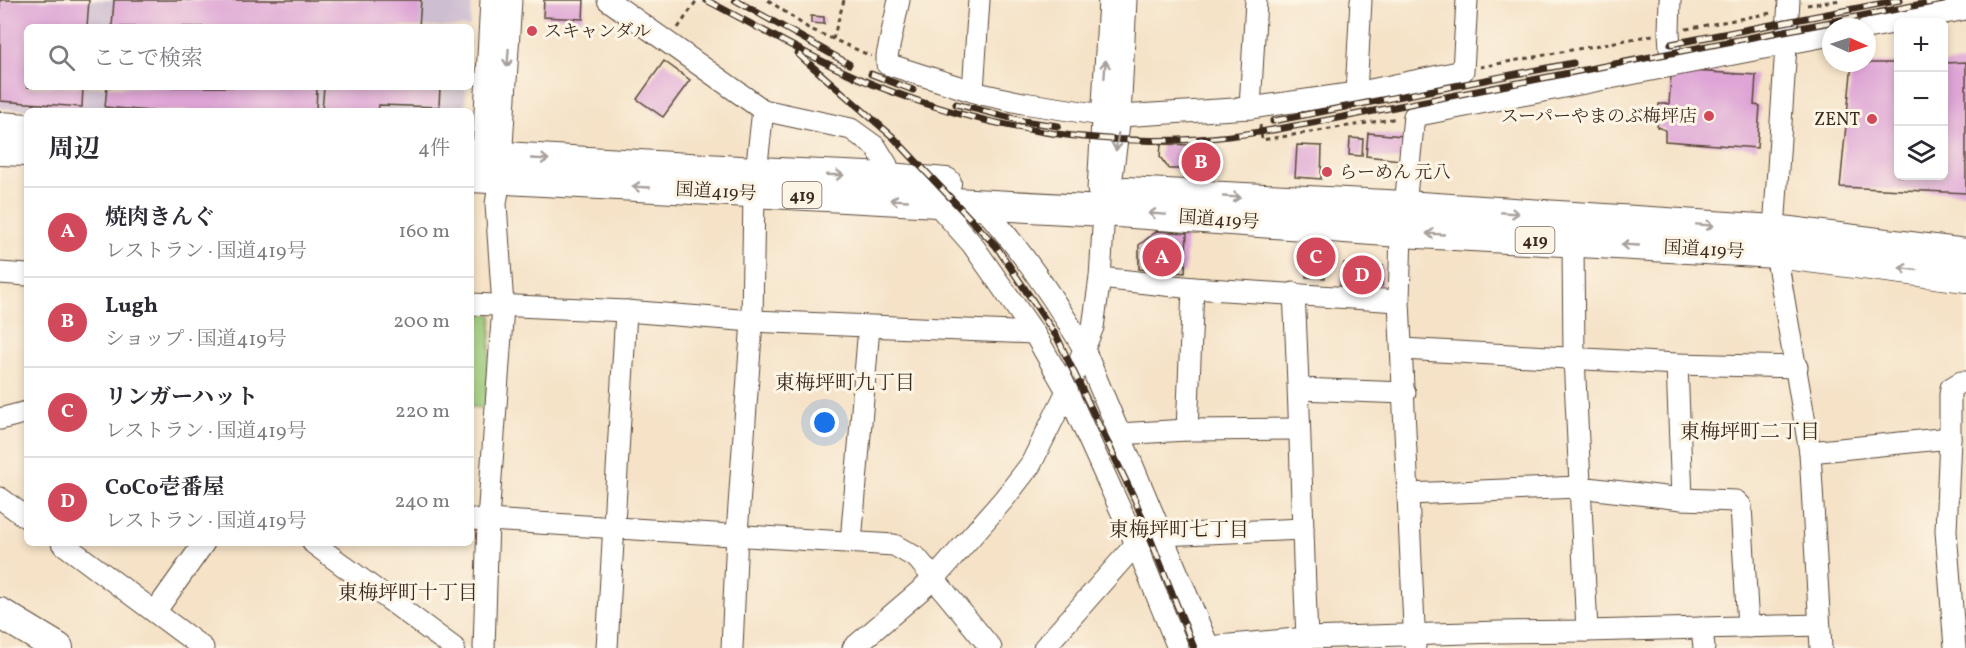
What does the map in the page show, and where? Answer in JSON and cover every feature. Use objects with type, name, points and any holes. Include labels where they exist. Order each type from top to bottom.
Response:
[{"type":"highway","points":[[0,128],[24,129]]},
{"type":"highway","points":[[0,150],[24,151]]},
{"type":"highway","name":"国道419号","points":[[486,172],[755,183],[981,205],[1104,198]]},
{"type":"highway","name":"国道419号","points":[[755,183],[889,178],[1104,198],[1966,254]]},
{"type":"highway","name":"国道419号","points":[[1403,219],[1573,243],[1775,241],[1966,277]]},
{"type":"highway","points":[[0,613],[58,648]]},
{"type":"street","points":[[483,648],[480,520],[502,306],[486,172],[491,0]]},
{"type":"street","points":[[486,172],[512,0]]},
{"type":"street","points":[[608,0],[763,110],[851,129],[876,147],[887,165],[889,178]]},
{"type":"street","points":[[899,0],[887,64],[973,91],[1023,103],[1111,116],[1250,108],[1356,93],[1463,71],[1467,0]]},
{"type":"street","points":[[973,91],[979,0]]},
{"type":"street","points":[[1109,0],[1111,116]]},
{"type":"street","points":[[853,648],[934,578],[1004,499],[1031,464],[1067,392],[1093,327],[1100,278],[1111,116],[1126,0]]},
{"type":"street","points":[[1250,108],[1256,0]]},
{"type":"street","points":[[1356,93],[1361,0]]},
{"type":"street","points":[[1670,0],[1671,66]]},
{"type":"street","points":[[1791,6],[1786,44],[1775,241],[1810,452],[1821,648]]},
{"type":"street","points":[[1876,26],[1966,9]]},
{"type":"street","points":[[1415,642],[1399,301],[1403,219],[1414,116],[1822,37]]},
{"type":"street","points":[[732,648],[737,534],[752,321],[755,183],[763,110]]},
{"type":"street","points":[[934,201],[972,244],[1035,333],[1067,392],[1136,544],[1178,648]]},
{"type":"street","points":[[981,205],[1007,234],[1033,269],[1084,349],[1160,535],[1209,647],[1306,638],[1415,642],[1500,640],[1587,631],[1703,638],[1748,627],[1819,625]]},
{"type":"street","points":[[1573,243],[1574,357],[1587,631]]},
{"type":"street","points":[[0,273],[24,274]]},
{"type":"street","points":[[1100,278],[1193,288],[1399,301]]},
{"type":"street","points":[[1187,430],[1193,288]]},
{"type":"street","points":[[1294,293],[1306,638]]},
{"type":"street","points":[[474,304],[626,311],[752,321],[1035,333]]},
{"type":"street","points":[[607,648],[626,311]]},
{"type":"street","points":[[850,542],[869,327]]},
{"type":"street","points":[[1402,349],[1677,364],[1797,367]]},
{"type":"street","points":[[1677,364],[1682,499]]},
{"type":"street","points":[[1955,648],[1958,592],[1946,531],[1950,395],[1952,388],[1960,382],[1966,382]]},
{"type":"street","points":[[1299,389],[1404,393]]},
{"type":"street","points":[[0,419],[24,413]]},
{"type":"street","points":[[1118,434],[1187,430],[1299,429]]},
{"type":"street","points":[[1810,452],[1950,438]]},
{"type":"street","points":[[1408,494],[1579,487],[1682,499],[1736,501],[1741,506],[1748,627]]},
{"type":"street","points":[[0,498],[24,516]]},
{"type":"street","points":[[480,520],[894,545],[916,558],[992,648]]},
{"type":"street","points":[[1044,648],[1136,544],[1160,535],[1303,529]]},
{"type":"street","points":[[66,546],[203,648]]},
{"type":"street","points":[[154,612],[202,546]]},
{"type":"street","points":[[337,550],[454,648]]},
{"type":"path","points":[[668,43],[698,0]]},
{"type":"path","points":[[768,0],[808,28],[868,55],[887,60]]},
{"type":"path","points":[[833,39],[844,0]]},
{"type":"path","points":[[1463,71],[1791,6],[1841,0]]},
{"type":"path","points":[[1261,134],[1262,140],[1414,116]]},
{"type":"shaded area","points":[[0,0],[472,0],[470,24],[24,24],[24,90],[466,90],[465,108],[0,108]]},
{"type":"green space","points":[[474,311],[492,315],[486,408],[474,407]]},
{"type":"building","points":[[0,0],[89,0],[87,24],[24,24],[24,90],[83,90],[82,107],[0,101]]},
{"type":"building","points":[[114,0],[421,0],[419,24],[112,24]]},
{"type":"building","points":[[544,0],[584,0],[583,19],[543,17]]},
{"type":"building","points":[[811,16],[824,17],[824,24],[811,23]]},
{"type":"building","points":[[664,61],[690,80],[663,117],[637,99]]},
{"type":"building","name":"ZENT","points":[[1966,62],[1966,193],[1840,187],[1851,72],[1876,72],[1876,63],[1894,63],[1894,180],[1948,180],[1948,63]]},
{"type":"building","name":"スーパーやまのぶ梅坪店","points":[[1692,71],[1756,75],[1754,105],[1760,106],[1757,148],[1665,141],[1665,130],[1657,127],[1659,104],[1669,104],[1671,76]]},
{"type":"building","points":[[107,90],[317,90],[316,108],[105,107]]},
{"type":"building","points":[[324,90],[440,90],[439,107],[379,105],[378,108],[322,108]]},
{"type":"building","points":[[1368,133],[1403,136],[1400,160],[1366,156]]},
{"type":"building","points":[[1350,138],[1363,139],[1362,156],[1349,155]]},
{"type":"building","points":[[1161,144],[1188,145],[1187,169],[1169,169],[1160,157]]},
{"type":"building","points":[[1297,145],[1322,146],[1321,179],[1295,177]]},
{"type":"building","points":[[1157,231],[1187,233],[1185,273],[1139,269],[1139,245]]},
{"type":"building","points":[[1308,237],[1327,238],[1325,278],[1306,277]]},
{"type":"building","points":[[1344,263],[1383,266],[1382,286],[1340,285]]},
{"type":"railway","points":[[706,0],[843,71],[927,104],[1041,132],[1119,140],[1214,138],[1296,126],[1943,0]]},
{"type":"railway","points":[[735,0],[849,64]]},
{"type":"railway","points":[[1671,44],[1900,0]]},
{"type":"railway","points":[[798,54],[893,137],[996,246],[1057,337],[1135,500],[1194,648]]},
{"type":"railway","points":[[1273,121],[1573,63]]},
{"type":"railway","points":[[871,74],[913,90]]},
{"type":"railway","points":[[956,104],[1023,121],[1058,126]]},
{"type":"place","name":"スキャンダル","points":[[532,31]]},
{"type":"place","name":"スーパーやまのぶ梅坪店","points":[[1709,116]]},
{"type":"place","name":"ZENT","points":[[1872,119]]},
{"type":"place","name":"Lugh","points":[[1201,162]]},
{"type":"place","name":"らーめん 元八","points":[[1327,172]]},
{"type":"place","name":"焼肉きんぐ","points":[[1162,257]]},
{"type":"place","name":"リンガーハット","points":[[1316,257]]},
{"type":"place","name":"CoCo壱番屋","points":[[1362,275]]},
{"type":"district","name":"東梅坪町九丁目","points":[[845,382]]},
{"type":"district","name":"東梅坪町二丁目","points":[[1750,431]]},
{"type":"district","name":"東梅坪町七丁目","points":[[1179,529]]},
{"type":"district","name":"東梅坪町十丁目","points":[[408,592]]}]
